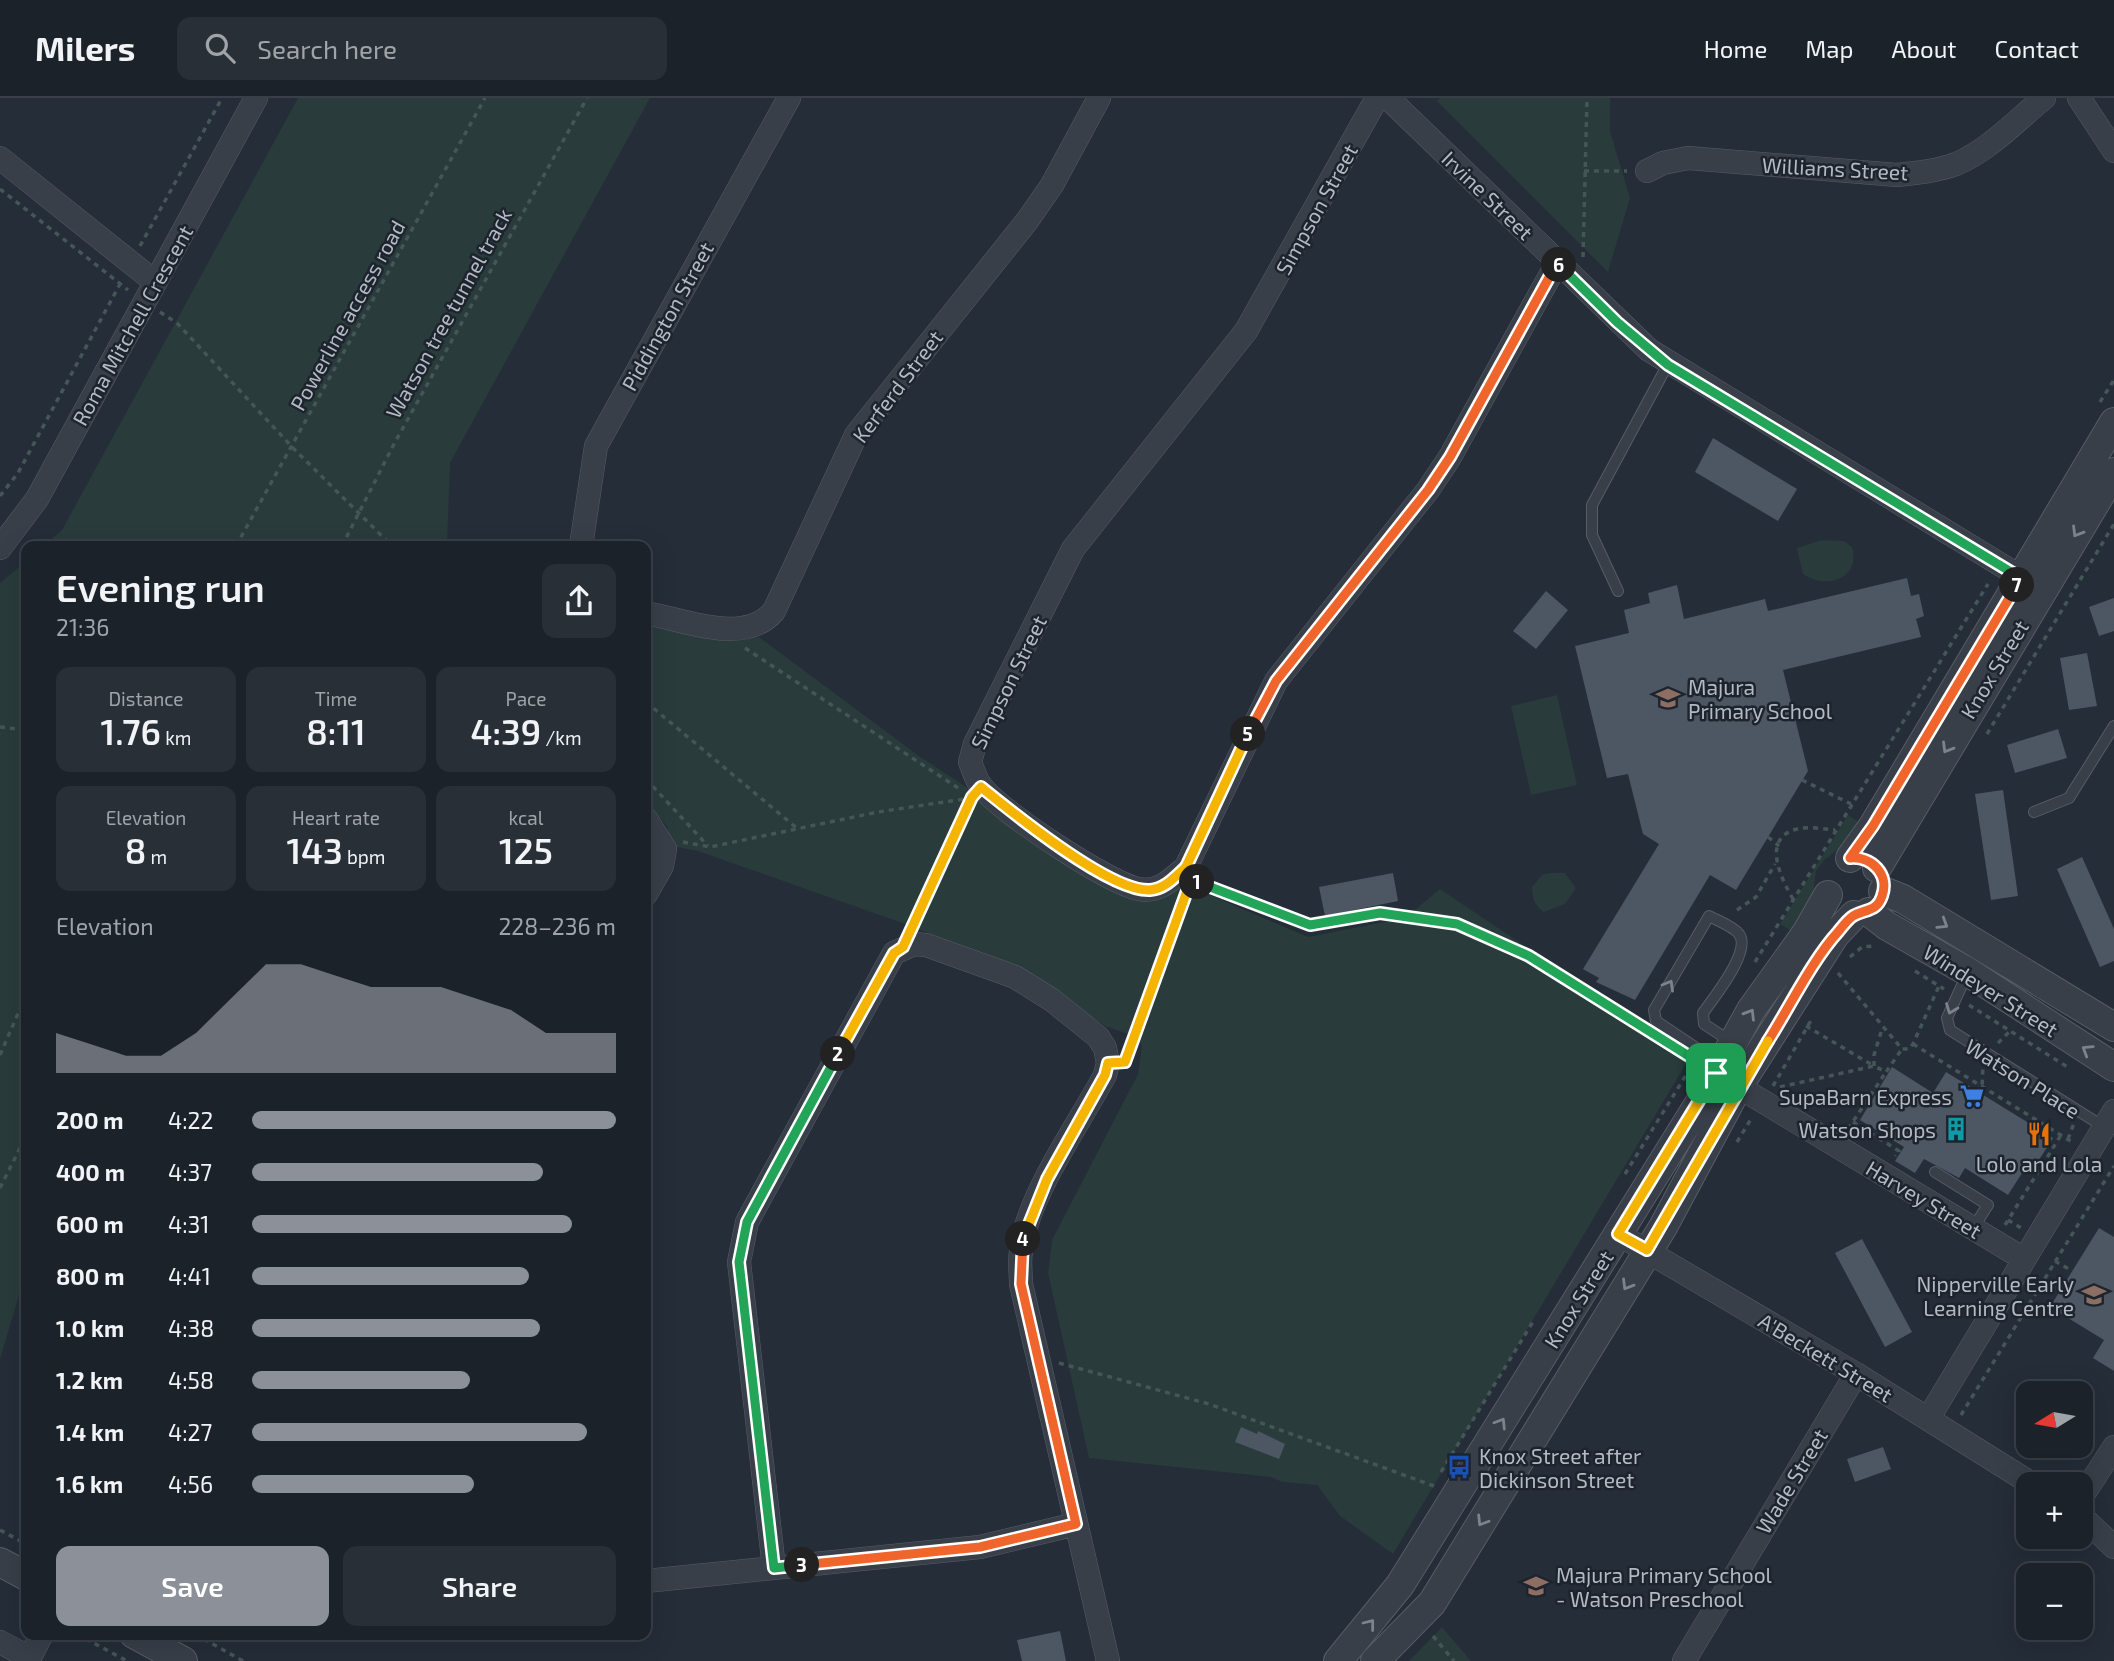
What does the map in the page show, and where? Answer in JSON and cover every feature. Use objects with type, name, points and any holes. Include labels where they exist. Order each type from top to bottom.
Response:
[{"type":"street","name":"Roma Mitchell Crescent","points":[[0,548],[37,499],[256,98]]},
{"type":"street","name":"Piddington Street","points":[[582,541],[596,446],[789,98]]},
{"type":"street","name":"Kerferd Street","points":[[651,613],[733,630],[751,629],[764,623],[774,611],[856,435],[1027,221],[1052,185],[1099,98]]},
{"type":"street","name":"Simpson Street","points":[[1377,98],[1246,331],[1073,549],[984,724],[970,762],[981,787],[1056,845],[1122,884],[1140,890],[1154,890],[1189,874],[1276,681],[1428,490],[1450,457],[1557,263]]},
{"type":"street","name":"Irvine Street","points":[[1388,98],[1625,330],[1668,365],[2032,584]]},
{"type":"street","name":"Williams Street","points":[[1647,170],[1662,163],[1688,158],[1897,175],[1930,172],[1958,163],[1975,153],[2044,98]]},
{"type":"street","points":[[2079,98],[2114,151]]},
{"type":"street","points":[[0,158],[155,282]]},
{"type":"street","name":"Knox Street","points":[[1850,858],[2108,470],[2114,422]]},
{"type":"street","name":"Knox Street","points":[[1375,1661],[1432,1603],[1663,1227],[1727,1067],[1835,935],[1871,896],[2032,584]]},
{"type":"street","points":[[651,825],[665,849],[662,866],[651,885]]},
{"type":"street","points":[[1850,858],[1867,860],[1871,896],[1837,908],[1828,895],[1827,882],[1831,870],[1850,858]]},
{"type":"street","name":"Knox Street","points":[[1338,1661],[1367,1629],[1399,1585],[1618,1234],[1727,1067],[1828,895]]},
{"type":"street","name":"Windeyer Street","points":[[1871,896],[1903,898],[1968,972],[2114,1067]]},
{"type":"street","points":[[774,1568],[739,1262],[747,1222],[894,953],[903,947],[926,945],[1015,977],[1052,1000],[1098,1037],[1105,1048],[1108,1063],[1105,1075],[1047,1179],[1026,1228],[1020,1252],[1021,1284],[1108,1661]]},
{"type":"street","name":"Windeyer Street","points":[[1968,972],[2114,1027]]},
{"type":"street","name":"Harvey Street","points":[[1727,1067],[2024,1259]]},
{"type":"street","points":[[1928,1419],[2109,1119]]},
{"type":"street","name":"A'Beckett Street","points":[[1618,1234],[1856,1374],[2016,1474]]},
{"type":"street","name":"Wade Street","points":[[1684,1661],[1856,1374]]},
{"type":"street","points":[[2093,1479],[2114,1447]]},
{"type":"street","points":[[651,1580],[980,1547],[1076,1524]]},
{"type":"street","points":[[2093,1527],[2114,1547]]},
{"type":"street","points":[[0,1562],[21,1573]]},
{"type":"street","points":[[0,1642],[29,1659],[39,1640]]},
{"type":"street","points":[[152,1640],[183,1661]]},
{"type":"lane","points":[[1618,591],[1592,535],[1592,505],[1668,365]]},
{"type":"lane","points":[[2034,812],[2069,798],[2114,726]]},
{"type":"lane","points":[[1709,916],[1738,933],[1743,944],[1740,955],[1703,1013],[1704,1024],[1727,1067],[1656,1021],[1654,1010],[1709,916]]},
{"type":"lane","name":"Watson Place","points":[[1968,972],[1947,1024],[1957,1037],[2109,1119]]},
{"type":"lane","points":[[1935,1172],[1988,1205],[1973,1228]]},
{"type":"path","points":[[0,496],[18,473],[222,98]]},
{"type":"path","name":"Powerline access road","points":[[239,541],[485,98]]},
{"type":"path","name":"Watson tree tunnel track","points":[[345,541],[394,444],[587,98]]},
{"type":"path","points":[[1583,288],[1587,98]]},
{"type":"path","points":[[1584,171],[1647,170]]},
{"type":"path","points":[[0,189],[119,284]]},
{"type":"path","points":[[177,323],[293,447],[387,541]]},
{"type":"path","points":[[1980,745],[2114,524]]},
{"type":"path","points":[[1775,864],[1793,899],[1987,586]]},
{"type":"path","points":[[651,706],[799,830]]},
{"type":"path","points":[[0,727],[21,729]]},
{"type":"path","points":[[1802,780],[1851,804]]},
{"type":"path","points":[[651,784],[710,847]]},
{"type":"path","points":[[660,837],[710,847],[878,812],[972,797],[903,947]]},
{"type":"path","points":[[1737,911],[1756,897],[1775,864],[1783,838],[1797,829],[1835,830]]},
{"type":"path","points":[[1768,837],[1780,846]]},
{"type":"path","points":[[1108,1063],[1125,1062],[1189,874],[1310,925],[1380,913],[1457,924],[1529,956],[1648,1030]]},
{"type":"path","points":[[1875,946],[1862,947],[1855,951],[1838,973],[1882,1029],[1902,1049],[1909,1049],[1913,1044],[1938,986],[1968,972],[2077,1073]]},
{"type":"path","points":[[1907,966],[1938,986]]},
{"type":"path","points":[[0,1055],[21,1007]]},
{"type":"path","points":[[1807,1027],[1886,1072]]},
{"type":"path","points":[[1874,1066],[1874,1055],[1882,1029]]},
{"type":"path","points":[[1913,1044],[2114,1167],[1956,1423]]},
{"type":"path","points":[[1845,1133],[1902,1049]]},
{"type":"path","points":[[1982,1087],[1983,1064]]},
{"type":"path","points":[[1782,1095],[1771,1089],[1874,1066]]},
{"type":"path","points":[[1975,1090],[1982,1087]]},
{"type":"path","points":[[1752,1118],[1759,1119]]},
{"type":"path","points":[[2001,1231],[2061,1135]]},
{"type":"path","points":[[0,1188],[21,1146]]},
{"type":"path","points":[[2055,1261],[2072,1271]]},
{"type":"path","points":[[1444,1464],[1540,1312]]},
{"type":"path","points":[[1038,1359],[1209,1404],[1435,1486]]},
{"type":"path","points":[[0,1530],[21,1541]]},
{"type":"path","points":[[1431,1633],[1454,1661]]},
{"type":"path","points":[[88,1640],[127,1661]]},
{"type":"path","points":[[206,1640],[243,1661]]},
{"type":"shaded area","points":[[298,98],[650,98],[450,463],[447,541],[50,541],[62,530]]},
{"type":"shaded area","points":[[1440,98],[1610,98],[1610,131],[1630,198],[1608,272],[1437,101]]},
{"type":"shaded area","points":[[1821,540],[1844,541],[1852,547],[1854,558],[1847,574],[1831,581],[1821,581],[1803,574],[1797,548]]},
{"type":"shaded area","points":[[21,565],[21,1289],[0,1359],[0,583]]},
{"type":"shaded area","points":[[651,623],[718,638],[759,637],[919,756],[1139,900],[1184,884],[1308,937],[1405,918],[1440,889],[1690,1057],[1393,1554],[1340,1516],[1317,1485],[1282,1482],[1271,1477],[1089,1458],[1048,1273],[1052,1240],[1138,1074],[1142,1045],[1128,1034],[1105,1026],[1029,973],[905,924],[698,851],[671,846],[667,826],[651,808]]},
{"type":"shaded area","points":[[1557,695],[1577,785],[1531,795],[1511,706]]},
{"type":"shaded area","points":[[1848,815],[1860,823],[1843,846],[1824,860],[1816,871],[1813,895],[1798,935],[1780,924]]},
{"type":"shaded area","points":[[1565,873],[1576,888],[1565,904],[1544,912],[1535,902],[1532,887],[1542,875]]},
{"type":"shaded area","points":[[1442,1627],[1471,1661],[1409,1661]]},
{"type":"building","points":[[1713,438],[1797,489],[1778,521],[1695,472]]},
{"type":"building","points":[[1907,578],[1911,596],[1919,594],[1924,616],[1916,619],[1921,637],[1783,670],[1808,771],[1736,890],[1710,875],[1635,1000],[1596,982],[1599,978],[1583,969],[1659,844],[1643,834],[1628,774],[1607,778],[1575,646],[1629,633],[1624,610],[1650,603],[1648,593],[1677,585],[1684,619],[1765,599],[1768,611]]},
{"type":"building","points":[[1546,591],[1568,610],[1536,649],[1513,631]]},
{"type":"building","points":[[2114,598],[2114,631],[2099,636],[2089,607]]},
{"type":"building","points":[[2087,653],[2097,706],[2069,710],[2060,658]]},
{"type":"building","points":[[2058,729],[2067,758],[2015,773],[2007,745]]},
{"type":"building","points":[[2003,790],[2018,896],[1991,900],[1975,794]]},
{"type":"building","points":[[2082,857],[2114,929],[2114,961],[2100,967],[2057,869]]},
{"type":"building","points":[[1393,873],[1398,901],[1325,916],[1319,887]]},
{"type":"building","name":"Watson Shops","points":[[1892,1067],[1933,1093],[1946,1072],[2053,1138],[2037,1163],[2031,1159],[2008,1195],[1965,1168],[1959,1178],[1924,1159],[1915,1173],[1895,1161],[1904,1147],[1860,1120]]},
{"type":"building","points":[[2099,1228],[2114,1237],[2114,1371],[2093,1358],[2104,1340],[2050,1307]]},
{"type":"building","points":[[1862,1239],[1912,1332],[1885,1347],[1835,1253]]},
{"type":"building","points":[[1241,1427],[1257,1434],[1258,1431],[1285,1444],[1279,1459],[1235,1442]]},
{"type":"building","points":[[1883,1447],[1891,1469],[1855,1482],[1847,1459]]},
{"type":"building","points":[[1060,1631],[1066,1661],[1022,1661],[1017,1640]]},
{"type":"place","name":"Majura Primary School","points":[[1668,698]]},
{"type":"place","name":"SupaBarn Express","points":[[1972,1096]]},
{"type":"place","name":"Watson Shops","points":[[1956,1129]]},
{"type":"place","name":"Lolo and Lola","points":[[2039,1134]]},
{"type":"place","name":"Nipperville Early Learning Centre","points":[[2094,1295]]},
{"type":"place","name":"Knox Street after Dickinson Street","points":[[1459,1467]]},
{"type":"place","name":"Majura Primary School - Watson Preschool","points":[[1536,1586]]},
{"type":"route","points":[[1716,1073],[1529,956],[1457,924],[1424,917],[1380,913],[1310,925],[1191,880],[1186,867],[1167,884],[1154,890],[1140,890],[1122,884],[1056,845],[981,787],[972,797],[903,947],[894,953],[878,979],[747,1222],[739,1262],[774,1568],[980,1547],[1076,1524],[1021,1284],[1020,1252],[1033,1209],[1105,1075],[1108,1063],[1125,1062],[1191,880],[1186,867],[1261,708],[1276,681],[1428,490],[1450,457],[1557,263],[1617,322],[1668,365],[2021,578],[1873,826],[1850,858],[1867,860],[1875,865],[1884,884],[1880,900],[1868,912],[1854,915],[1835,935],[1738,1087],[1663,1227],[1647,1250],[1618,1234],[1716,1073]]}]
